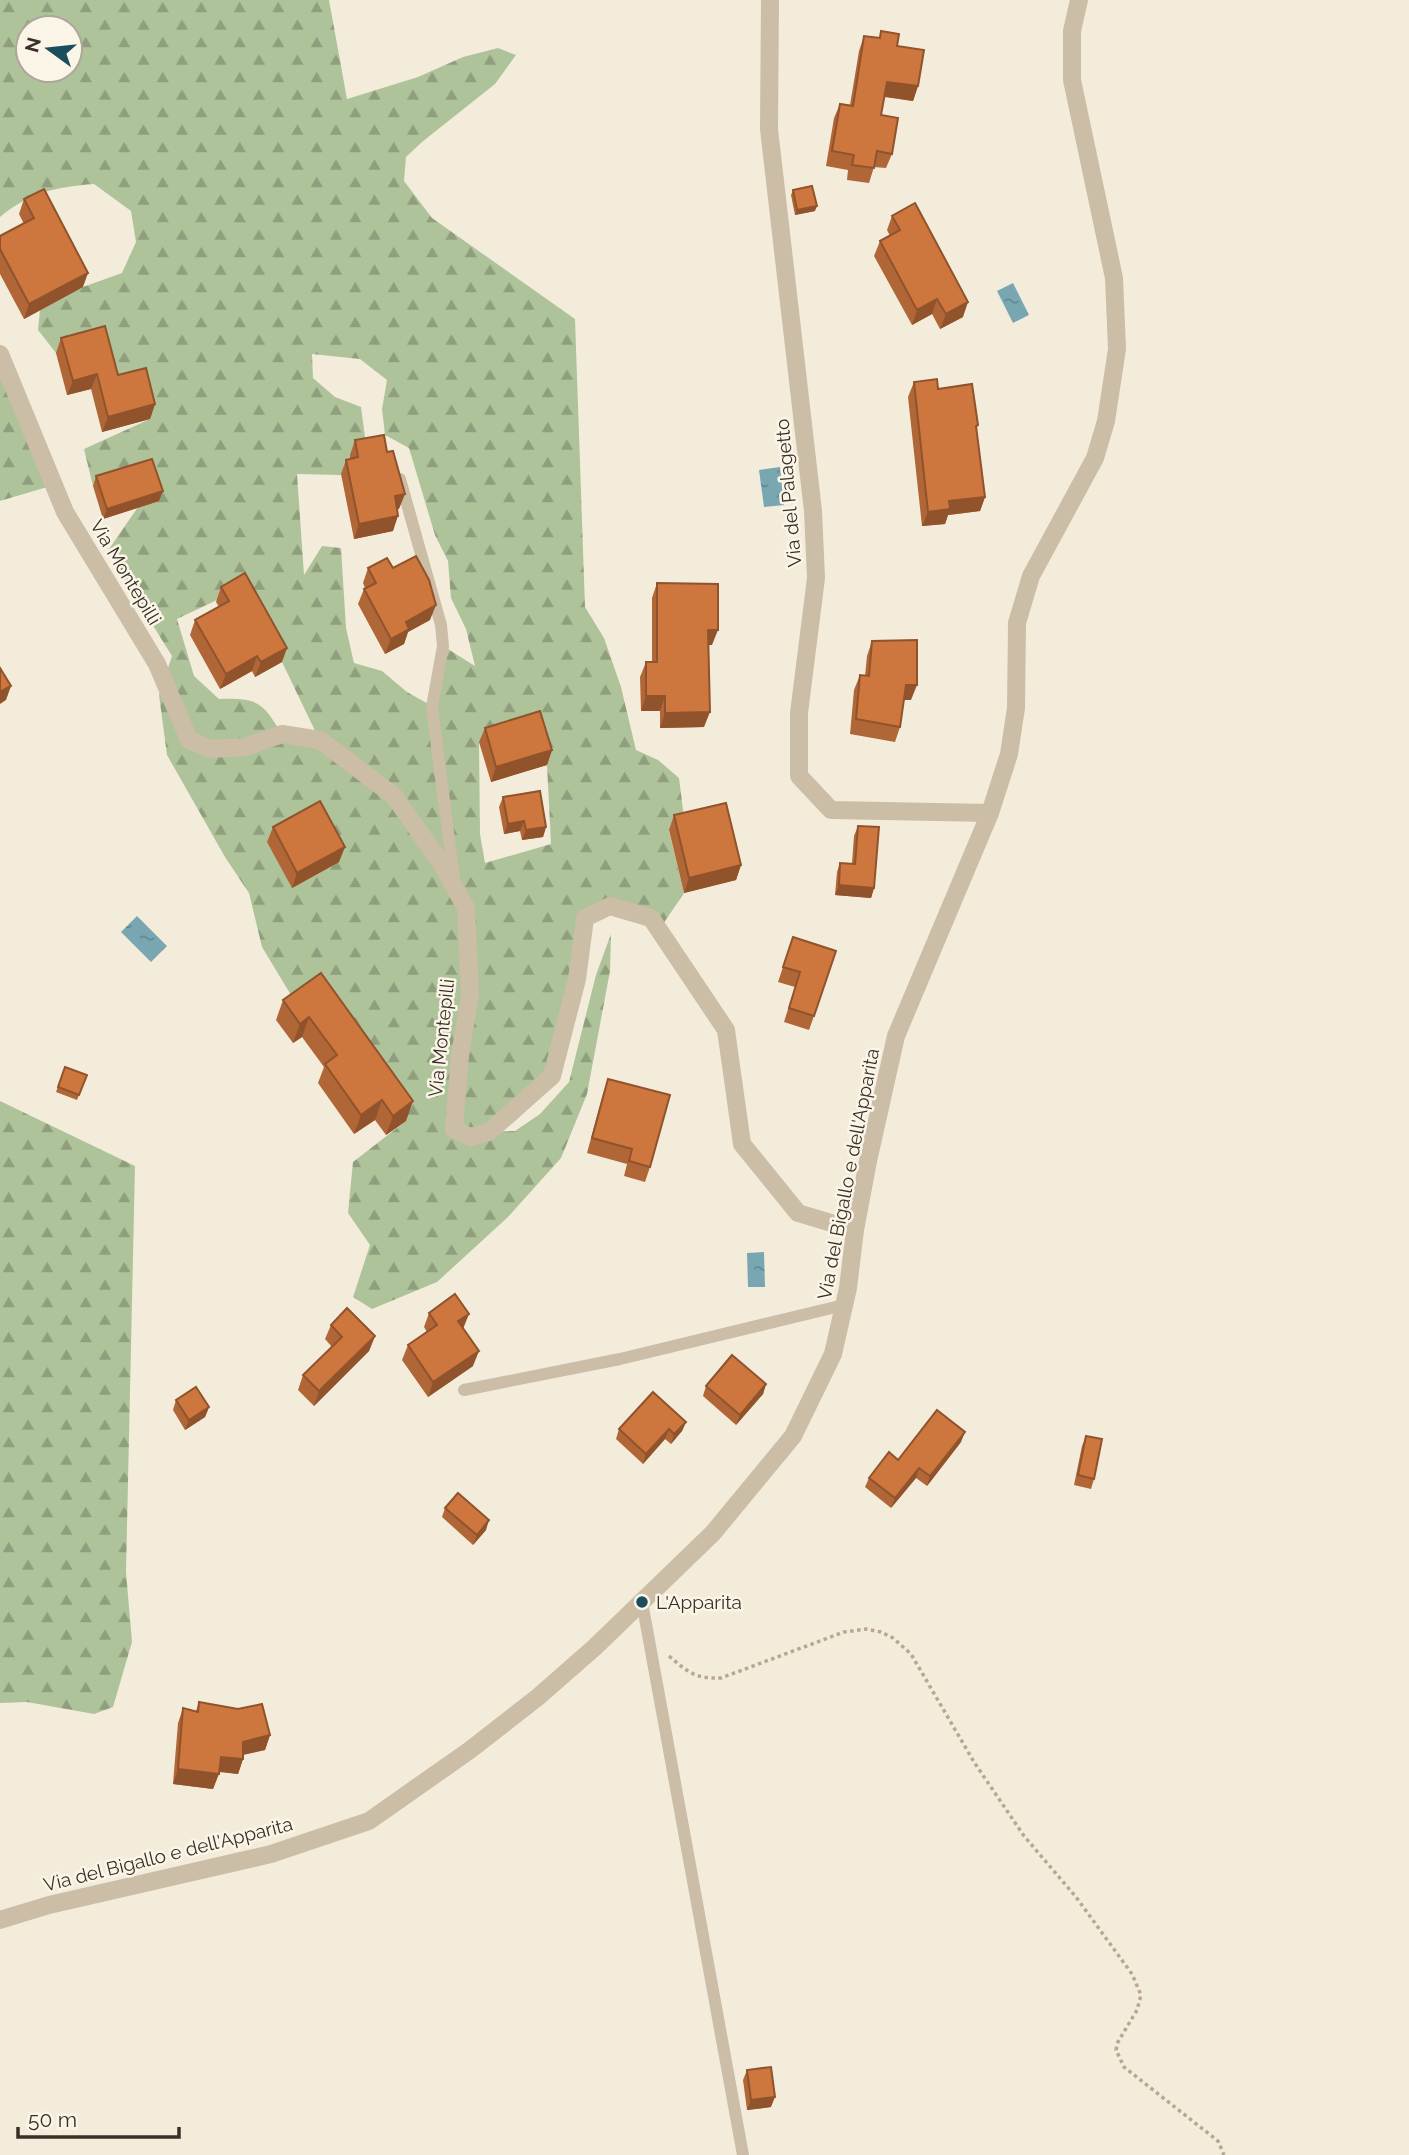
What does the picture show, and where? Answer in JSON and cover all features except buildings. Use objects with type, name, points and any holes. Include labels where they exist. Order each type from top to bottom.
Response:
[{"type":"street","name":"Via del Palagetto","points":[[770,0],[769,129],[813,511],[816,578],[799,713],[799,776],[831,810],[990,813]]},
{"type":"street","name":"Via del Bigallo e dell'Apparita","points":[[0,1920],[49,1905],[271,1854],[369,1821],[470,1750],[538,1697],[713,1533],[793,1436],[833,1354],[844,1305],[855,1230],[896,1036],[990,813],[1009,754],[1017,708],[1017,623],[1031,576],[1095,458],[1106,421],[1117,349],[1114,278],[1072,80],[1072,31],[1079,0]]},
{"type":"street","name":"Via Montepilli","points":[[0,355],[65,512],[157,664],[189,740],[210,749],[245,747],[282,734],[320,740],[394,796],[454,887],[466,908],[470,995],[460,1055],[454,1129],[470,1137],[489,1132],[552,1076],[577,979],[585,918],[610,906],[651,918],[726,1030],[742,1144],[798,1213],[855,1230]]},
{"type":"lane","points":[[397,467],[442,625],[443,646],[432,707],[454,887]]},
{"type":"lane","points":[[464,1390],[620,1359],[844,1305]]},
{"type":"lane","points":[[642,1602],[743,2155]]},
{"type":"path","points":[[653,1662],[670,1656],[689,1673],[704,1678],[721,1678],[844,1632],[866,1629],[893,1638],[911,1654],[974,1762],[1024,1836],[1076,1897],[1132,1975],[1141,1995],[1137,2010],[1116,2050],[1124,2067],[1219,2141],[1224,2155]]},
{"type":"green space","points":[[0,0],[329,0],[347,99],[418,77],[463,57],[498,48],[516,55],[495,84],[406,157],[404,181],[432,218],[575,319],[585,607],[604,638],[621,687],[636,750],[658,760],[679,778],[685,826],[669,831],[684,893],[659,930],[610,906],[585,918],[552,1076],[490,1132],[515,1131],[540,1114],[569,1082],[596,975],[611,934],[610,971],[587,1094],[561,1158],[508,1217],[437,1282],[372,1309],[353,1297],[370,1245],[348,1213],[353,1162],[406,1121],[297,1005],[262,947],[249,893],[225,857],[167,755],[159,695],[172,656],[107,552],[138,507],[159,500],[93,486],[84,449],[150,419],[141,383],[112,390],[56,353],[38,330],[40,310],[83,287],[122,273],[136,242],[131,211],[94,184],[44,192],[0,217]],"holes":[[[312,354],[360,359],[387,380],[382,409],[385,435],[409,448],[435,535],[448,561],[451,598],[466,629],[475,666],[443,646],[432,706],[407,692],[382,671],[354,663],[346,628],[341,548],[322,546],[304,575],[297,474],[341,475],[353,472],[367,452],[361,407],[335,397],[313,378]],[[240,589],[282,662],[319,739],[282,734],[258,704],[219,699],[194,676],[177,619]],[[535,726],[547,765],[551,844],[485,863],[480,834],[479,743]]]},
{"type":"green space","points":[[0,354],[54,485],[0,501]]},
{"type":"green space","points":[[0,1101],[135,1166],[126,1572],[132,1642],[113,1707],[94,1714],[27,1702],[0,1703]]},
{"type":"water","points":[[1013,283],[1029,315],[1013,323],[997,291]]},
{"type":"water","points":[[780,467],[784,505],[764,507],[759,470]]},
{"type":"water","points":[[137,916],[167,946],[151,962],[121,932]]},
{"type":"water","points":[[764,1252],[765,1287],[748,1287],[747,1253]]},
{"type":"place","name":"L'Apparita","points":[[642,1602]]}]
